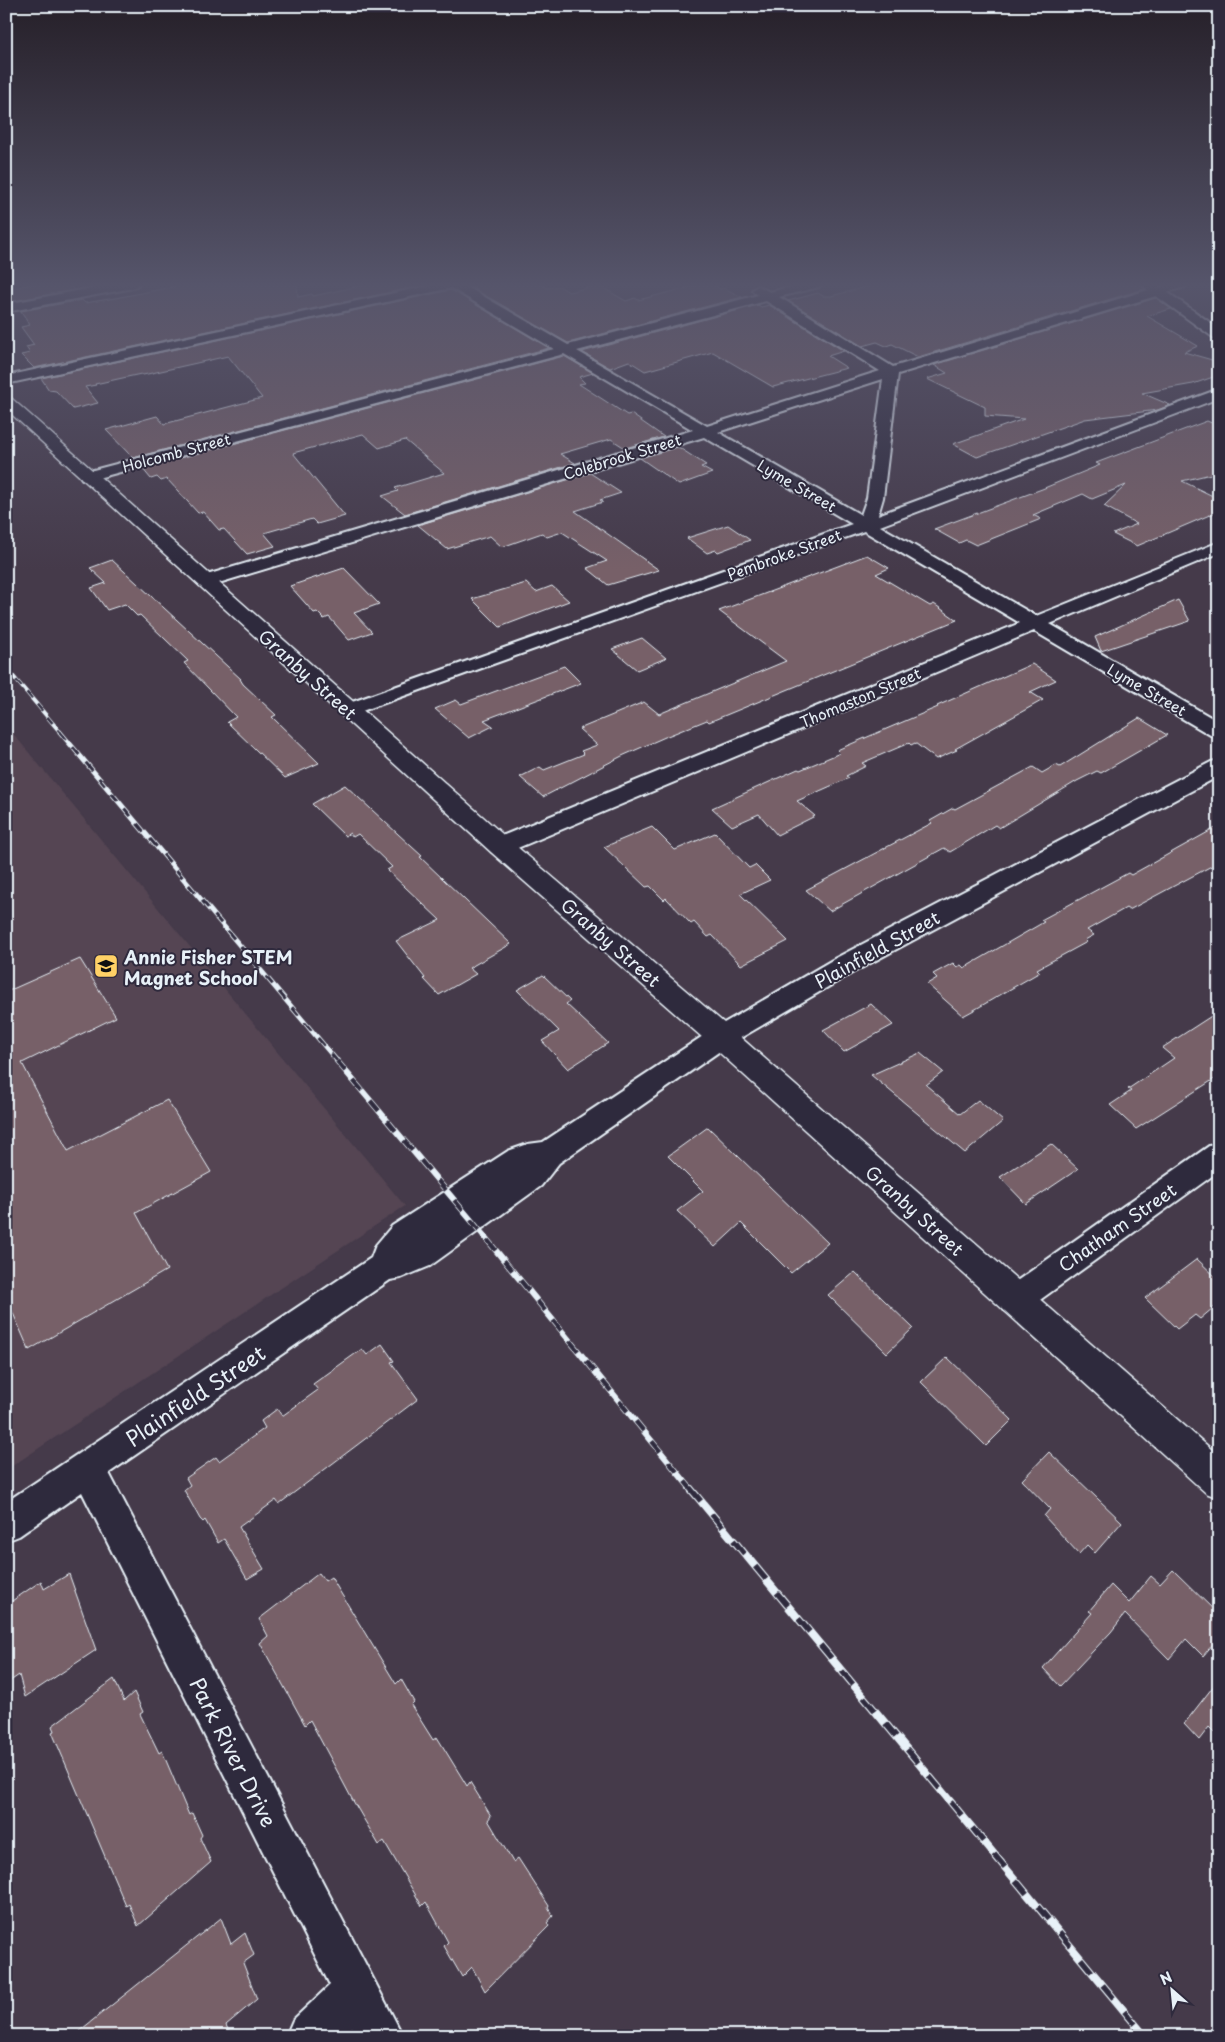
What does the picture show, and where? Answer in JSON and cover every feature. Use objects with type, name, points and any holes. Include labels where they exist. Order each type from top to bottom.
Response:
[{"type":"main road","name":"Granby Street","points":[[6,402],[500,846],[721,1037],[1219,1480]]},
{"type":"street","name":"Holcomb Street","points":[[88,476],[452,379]]},
{"type":"street","name":"Lyme Street","points":[[618,379],[1219,731]]},
{"type":"street","name":"Colebrook Street","points":[[206,581],[706,431],[868,379]]},
{"type":"street","points":[[866,525],[875,498],[890,379]]},
{"type":"street","name":"Pembroke Street","points":[[348,710],[866,525],[1219,393]]},
{"type":"street","name":"Thomaston Street","points":[[500,846],[1219,547]]},
{"type":"street","name":"Plainfield Street","points":[[6,1523],[384,1267],[401,1264],[419,1256],[531,1178],[549,1154],[721,1037],[843,966],[1219,766]]},
{"type":"street","name":"Chatham Street","points":[[1015,1300],[1219,1155]]},
{"type":"street","name":"Park River Drive","points":[[88,1468],[380,2036]]},
{"type":"street","points":[[309,2036],[357,1991]]},
{"type":"shaded area","name":"Annie Fisher STEM Magnet School","points":[[6,725],[405,1206],[6,1470]]},
{"type":"building","points":[[42,379],[117,379],[85,387],[98,403],[73,409],[56,391],[49,390]]},
{"type":"building","points":[[247,379],[431,379],[133,458],[106,430],[157,416],[164,424],[262,398]]},
{"type":"building","points":[[476,379],[581,379],[585,383],[579,384],[627,415],[631,414],[664,437],[625,448],[611,439],[560,454],[575,463],[405,514],[382,496],[398,491],[395,488],[444,473],[405,440],[379,448],[363,434],[293,453],[345,516],[317,524],[312,519],[264,533],[275,546],[247,554],[224,529],[219,530],[203,512],[198,513],[167,479],[161,481],[157,477],[151,479],[142,468]]},
{"type":"building","points":[[760,379],[803,379],[773,387]]},
{"type":"building","points":[[928,379],[1207,379],[1193,384],[1142,393],[1170,405],[1158,410],[1085,419],[977,457],[953,444],[1024,419],[985,416],[985,407]]},
{"type":"building","points":[[1207,421],[1219,426],[1219,472],[1182,481],[1219,499],[1219,511],[1137,546],[1113,534],[1137,524],[1104,506],[1126,485],[1092,499],[1083,494],[1033,515],[1041,519],[976,545],[966,540],[959,543],[934,529],[1042,489],[1100,465],[1096,463]]},
{"type":"building","points":[[678,447],[706,465],[701,467],[712,473],[679,485],[640,458]]},
{"type":"building","points":[[590,473],[621,493],[600,500],[603,502],[575,511],[659,570],[608,585],[587,568],[607,561],[562,532],[547,537],[542,533],[502,547],[490,536],[447,549],[418,525]]},
{"type":"building","points":[[728,525],[750,540],[718,552],[716,550],[707,553],[687,538]]},
{"type":"building","points":[[867,555],[889,568],[876,574],[930,606],[934,604],[957,620],[709,722],[707,720],[665,737],[622,756],[543,797],[520,777],[540,767],[544,770],[584,754],[581,751],[597,745],[579,729],[644,702],[659,714],[786,661],[719,611]]},
{"type":"building","points":[[112,560],[241,679],[243,684],[276,715],[272,717],[319,763],[285,778],[227,722],[236,717],[184,663],[188,661],[140,615],[137,616],[125,604],[107,610],[91,588],[106,583],[90,568]]},
{"type":"building","points":[[344,568],[379,604],[354,613],[372,632],[349,640],[329,617],[324,619],[317,612],[314,613],[290,586]]},
{"type":"building","points":[[526,583],[536,592],[552,586],[569,601],[500,627],[472,599]]},
{"type":"building","points":[[1178,600],[1190,621],[1101,651],[1095,637]]},
{"type":"building","points":[[642,638],[666,658],[637,670],[612,649]]},
{"type":"building","points":[[1032,664],[1056,680],[1030,692],[1043,700],[955,749],[957,750],[936,759],[915,743],[911,745],[909,743],[862,763],[866,766],[846,776],[849,778],[797,801],[815,816],[777,835],[759,814],[732,826],[712,808],[798,769],[800,770],[840,753],[837,750]]},
{"type":"building","points":[[564,666],[581,683],[484,720],[493,726],[469,738],[435,709],[456,700],[461,704]]},
{"type":"building","points":[[1139,718],[1167,735],[1101,773],[1097,771],[1077,781],[999,828],[995,825],[950,852],[944,848],[830,911],[806,890],[932,823],[930,821],[953,808],[955,809],[1033,767],[1042,773],[1056,765],[1060,767]]},
{"type":"building","points":[[345,785],[422,856],[420,857],[511,944],[469,968],[476,974],[439,995],[424,979],[396,941],[440,920],[387,870],[392,867],[358,834],[353,837],[350,833],[345,836],[312,804]]},
{"type":"building","points":[[1219,826],[1219,862],[1129,910],[1126,908],[1087,930],[1094,935],[1085,940],[1087,942],[1037,969],[1040,972],[963,1016],[927,984],[937,978],[933,974],[953,963],[957,967],[961,965],[964,968],[1044,922],[1041,920],[1128,873],[1131,875]]},
{"type":"building","points":[[652,827],[675,850],[715,833],[749,868],[755,865],[770,880],[740,894],[788,941],[741,965],[712,935],[708,937],[694,922],[691,924],[666,898],[664,900],[650,886],[646,887],[604,847]]},
{"type":"building","points":[[80,959],[116,1017],[22,1063],[68,1151],[167,1100],[211,1172],[136,1213],[167,1270],[29,1350],[6,1297],[12,1291],[6,1278],[6,992]]},
{"type":"building","points":[[543,975],[570,1001],[566,1004],[608,1043],[568,1069],[542,1041],[559,1031],[517,990]]},
{"type":"building","points":[[871,1004],[893,1025],[844,1052],[823,1030]]},
{"type":"building","points":[[1219,1011],[1219,1076],[1136,1129],[1110,1105],[1131,1091],[1128,1089],[1174,1058],[1162,1048]]},
{"type":"building","points":[[920,1053],[943,1072],[926,1085],[960,1114],[978,1100],[1003,1121],[965,1153],[871,1075]]},
{"type":"building","points":[[708,1127],[828,1243],[791,1273],[741,1223],[715,1247],[677,1211],[703,1191],[668,1156]]},
{"type":"building","points":[[1051,1144],[1078,1169],[1026,1204],[1000,1177]]},
{"type":"building","points":[[1197,1259],[1219,1280],[1219,1303],[1200,1319],[1195,1315],[1177,1329],[1145,1298]]},
{"type":"building","points":[[855,1272],[913,1328],[887,1353],[828,1295]]},
{"type":"building","points":[[382,1344],[394,1361],[391,1362],[418,1399],[279,1504],[276,1500],[239,1527],[264,1569],[247,1579],[224,1539],[218,1543],[205,1520],[203,1522],[200,1519],[184,1490],[190,1485],[186,1478],[216,1457],[219,1461],[265,1428],[261,1421],[277,1409],[282,1416],[318,1390],[313,1384],[362,1349],[367,1355]]},
{"type":"building","points":[[947,1357],[1012,1420],[986,1446],[921,1382]]},
{"type":"building","points":[[1049,1452],[1122,1522],[1095,1553],[1087,1545],[1079,1554],[1044,1516],[1050,1509],[1022,1480]]},
{"type":"building","points":[[1173,1570],[1219,1615],[1219,1637],[1203,1656],[1186,1639],[1169,1659],[1125,1614],[1111,1632],[1060,1686],[1043,1668],[1092,1613],[1089,1611],[1111,1585],[1129,1603],[1151,1576],[1160,1584]]},
{"type":"building","points":[[319,1573],[325,1581],[331,1577],[396,1684],[401,1679],[414,1702],[411,1705],[433,1740],[437,1737],[467,1786],[470,1782],[491,1816],[488,1820],[513,1862],[518,1858],[549,1906],[548,1908],[553,1916],[547,1923],[549,1926],[485,1991],[472,1967],[462,1977],[444,1946],[448,1942],[426,1902],[422,1906],[384,1841],[379,1845],[310,1720],[305,1725],[260,1643],[268,1636],[259,1619]]},
{"type":"building","points":[[69,1574],[96,1650],[25,1697],[19,1675],[6,1684],[6,1605],[41,1581],[44,1589]]},
{"type":"building","points":[[114,1679],[124,1701],[134,1692],[143,1712],[140,1714],[159,1753],[162,1751],[189,1815],[192,1813],[202,1835],[200,1838],[211,1862],[138,1926],[129,1904],[126,1906],[52,1732],[54,1731],[52,1726]]},
{"type":"building","points":[[1219,1679],[1219,1737],[1209,1727],[1199,1740],[1184,1724]]},
{"type":"building","points":[[221,1918],[231,1944],[245,1933],[254,1955],[243,1963],[257,1999],[226,2025],[231,2036],[73,2036]]},
{"type":"railway","points":[[6,668],[61,733]]},
{"type":"railway","points":[[60,732],[338,1062]]},
{"type":"railway","points":[[337,1061],[471,1220],[691,1489]]},
{"type":"railway","points":[[690,1488],[1145,2036]]},
{"type":"place","name":"Annie Fisher STEM Magnet School","points":[[106,966]]}]
